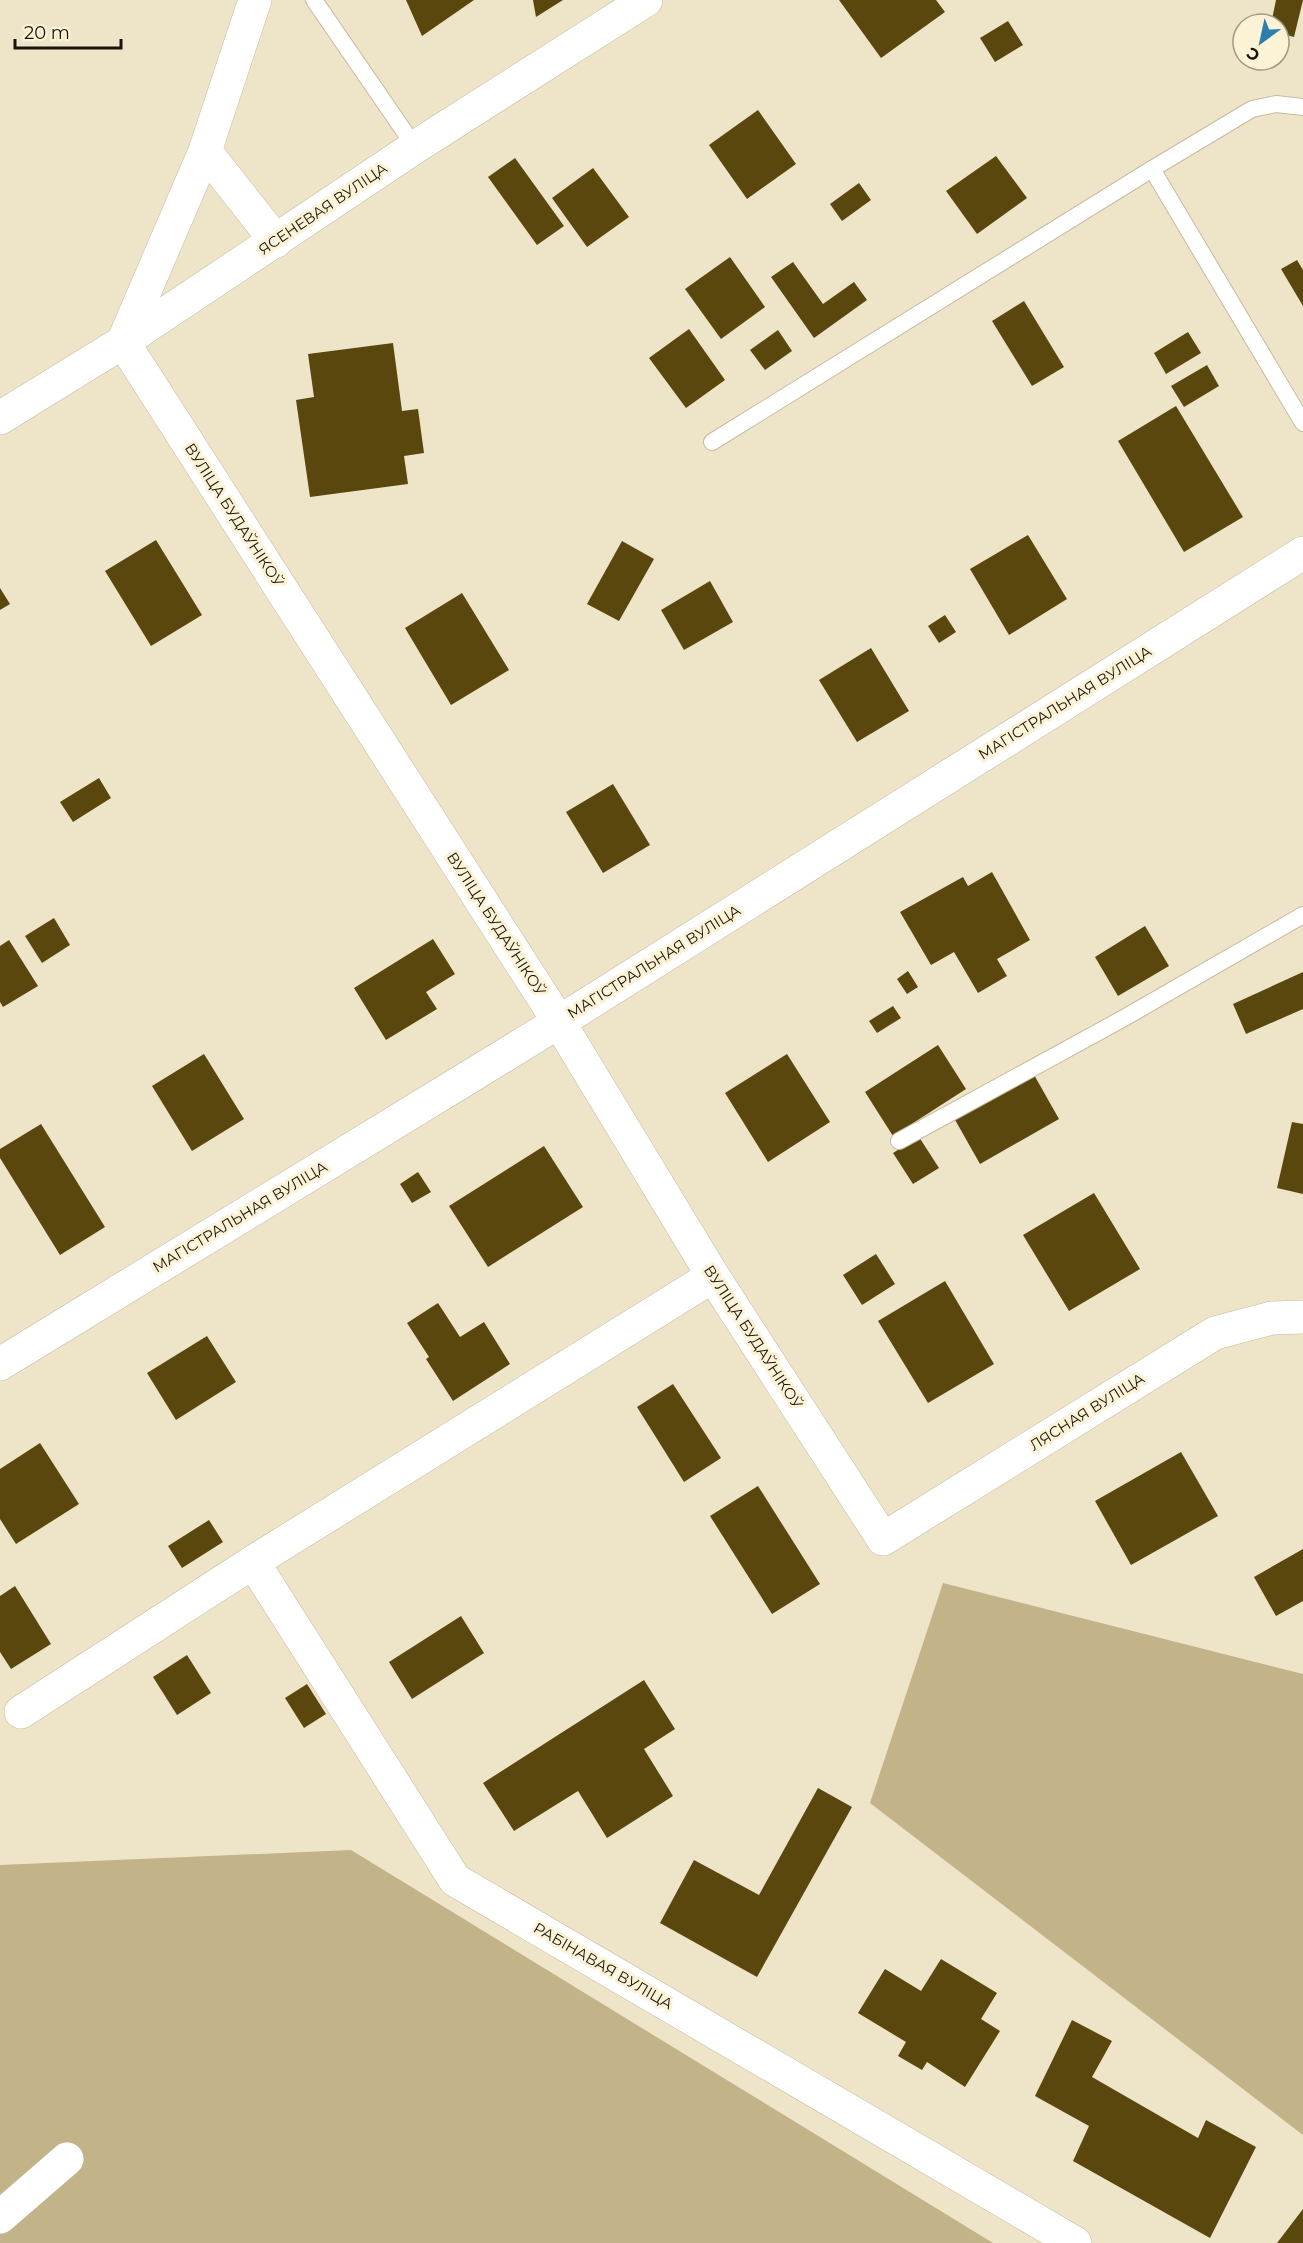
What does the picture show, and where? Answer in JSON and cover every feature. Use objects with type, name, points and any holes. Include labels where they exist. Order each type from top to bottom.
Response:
[{"type":"street","points":[[123,342],[205,151],[255,0]]},
{"type":"street","name":"ЯСЕНЕВАЯ ВУЛІЦА","points":[[0,418],[123,342],[276,242],[415,147],[646,0]]},
{"type":"street","points":[[205,151],[276,242]]},
{"type":"street","name":"ВУЛІЦА БУДАЎНІКОЎ","points":[[123,342],[559,1022],[713,1276],[883,1539]]},
{"type":"street","name":"МАГІСТРАЛЬНАЯ ВУЛІЦА","points":[[0,1364],[559,1022],[1303,554]]},
{"type":"street","points":[[21,1712],[253,1562],[713,1276]]},
{"type":"street","name":"ЛЯСНАЯ ВУЛІЦА","points":[[883,1539],[1215,1333],[1272,1318],[1303,1317]]},
{"type":"street","name":"РАБІНАВАЯ ВУЛІЦА","points":[[253,1562],[455,1880],[1075,2243]]},
{"type":"street","points":[[0,2217],[67,2159]]},
{"type":"lane","points":[[314,0],[415,147]]},
{"type":"lane","points":[[712,442],[1252,109],[1276,104],[1303,107]]},
{"type":"lane","points":[[1152,169],[1303,423]]},
{"type":"lane","points":[[900,1141],[1124,1018],[1303,915]]},
{"type":"shaded area","points":[[943,1583],[1303,1674],[1303,2135],[870,1803]]},
{"type":"shaded area","points":[[351,1850],[993,2243],[0,2243],[0,1865]]},
{"type":"building","points":[[406,0],[474,0],[422,36]]},
{"type":"building","points":[[533,0],[563,0],[536,17]]},
{"type":"building","points":[[839,0],[936,0],[945,12],[881,58]]},
{"type":"building","points":[[1276,0],[1303,0],[1294,37],[1291,36],[1291,12],[1274,12]]},
{"type":"building","points":[[1008,21],[1023,45],[995,62],[980,38]]},
{"type":"building","points":[[758,110],[796,164],[747,199],[709,145]]},
{"type":"building","points":[[996,156],[1027,198],[977,234],[946,191]]},
{"type":"building","points":[[515,158],[564,226],[537,245],[488,177]]},
{"type":"building","points":[[593,168],[629,217],[587,247],[552,198]]},
{"type":"building","points":[[859,183],[871,200],[842,221],[830,204]]},
{"type":"building","points":[[730,257],[765,307],[721,339],[685,289]]},
{"type":"building","points":[[1297,260],[1303,270],[1303,306],[1281,269]]},
{"type":"building","points":[[793,262],[823,304],[854,282],[867,300],[814,338],[771,277]]},
{"type":"building","points":[[1024,301],[1064,367],[1032,386],[992,321]]},
{"type":"building","points":[[689,329],[725,380],[686,408],[649,358]]},
{"type":"building","points":[[778,330],[792,351],[765,370],[750,350]]},
{"type":"building","points":[[1188,332],[1201,353],[1166,374],[1154,353]]},
{"type":"building","points":[[393,343],[402,411],[418,409],[424,453],[404,456],[408,484],[310,497],[296,400],[314,397],[308,354]]},
{"type":"building","points":[[1207,365],[1219,386],[1184,407],[1171,386]]},
{"type":"building","points":[[1176,406],[1243,517],[1184,552],[1118,441]]},
{"type":"building","points":[[1028,535],[1067,599],[1009,635],[970,569]]},
{"type":"building","points":[[156,540],[202,615],[151,646],[105,571]]},
{"type":"building","points":[[622,541],[654,559],[619,621],[587,604]]},
{"type":"building","points":[[710,581],[733,622],[684,650],[661,610]]},
{"type":"building","points":[[0,588],[10,604],[0,610]]},
{"type":"building","points":[[462,593],[509,670],[451,705],[405,628]]},
{"type":"building","points":[[945,615],[956,632],[939,643],[928,626]]},
{"type":"building","points":[[871,648],[909,711],[857,742],[819,680]]},
{"type":"building","points":[[99,778],[111,798],[73,822],[60,802]]},
{"type":"building","points":[[613,784],[650,845],[603,873],[566,812]]},
{"type":"building","points":[[992,872],[1030,940],[997,959],[1007,976],[978,993],[954,952],[931,965],[900,912],[963,877],[968,886]]},
{"type":"building","points":[[54,918],[70,945],[42,963],[25,936]]},
{"type":"building","points":[[1145,926],[1169,966],[1118,996],[1095,957]]},
{"type":"building","points":[[433,939],[455,974],[426,992],[437,1009],[386,1040],[354,988]]},
{"type":"building","points":[[9,940],[38,986],[3,1007],[0,1002],[0,946]]},
{"type":"building","points":[[908,971],[918,987],[907,994],[897,979]]},
{"type":"building","points":[[1303,972],[1303,1009],[1246,1034],[1233,1004]]},
{"type":"building","points":[[893,1006],[901,1018],[877,1033],[869,1021]]},
{"type":"building","points":[[938,1045],[966,1089],[893,1136],[865,1092]]},
{"type":"building","points":[[204,1054],[244,1119],[192,1151],[152,1086]]},
{"type":"building","points":[[787,1054],[830,1122],[768,1162],[725,1093]]},
{"type":"building","points":[[1033,1073],[1059,1119],[980,1164],[954,1118]]},
{"type":"building","points":[[1292,1122],[1303,1124],[1303,1194],[1277,1188]]},
{"type":"building","points":[[41,1124],[105,1227],[60,1255],[0,1158],[0,1149]]},
{"type":"building","points":[[919,1137],[939,1168],[913,1184],[893,1153]]},
{"type":"building","points":[[544,1146],[583,1207],[488,1267],[449,1206]]},
{"type":"building","points":[[418,1172],[431,1192],[412,1203],[400,1184]]},
{"type":"building","points":[[1094,1193],[1140,1269],[1069,1311],[1023,1235]]},
{"type":"building","points":[[876,1254],[895,1284],[862,1305],[843,1275]]},
{"type":"building","points":[[945,1281],[994,1364],[928,1403],[878,1321]]},
{"type":"building","points":[[438,1303],[460,1337],[484,1322],[510,1364],[453,1401],[426,1359],[429,1357],[407,1323]]},
{"type":"building","points":[[207,1336],[236,1382],[176,1420],[147,1373]]},
{"type":"building","points":[[673,1384],[721,1458],[684,1482],[637,1407]]},
{"type":"building","points":[[40,1443],[79,1504],[16,1544],[0,1519],[0,1469]]},
{"type":"building","points":[[1181,1452],[1218,1516],[1131,1565],[1095,1501]]},
{"type":"building","points":[[758,1486],[820,1584],[772,1614],[710,1516]]},
{"type":"building","points":[[209,1520],[223,1542],[182,1568],[168,1546]]},
{"type":"building","points":[[1303,1549],[1303,1601],[1276,1616],[1254,1577]]},
{"type":"building","points":[[15,1586],[51,1644],[11,1669],[0,1652],[0,1596]]},
{"type":"building","points":[[461,1616],[484,1653],[412,1699],[389,1662]]},
{"type":"building","points":[[187,1655],[211,1693],[177,1715],[153,1677]]},
{"type":"building","points":[[644,1680],[675,1729],[644,1749],[673,1796],[607,1838],[578,1791],[514,1831],[483,1783]]},
{"type":"building","points":[[307,1684],[326,1714],[304,1728],[285,1698]]},
{"type":"building","points":[[818,1788],[852,1807],[757,1977],[660,1923],[694,1860],[759,1895]]},
{"type":"building","points":[[941,1959],[997,1993],[981,2019],[1000,2031],[965,2087],[927,2062],[922,2070],[898,2056],[906,2042],[858,2013],[885,1969],[921,1991]]},
{"type":"building","points":[[1072,2020],[1112,2041],[1092,2077],[1198,2138],[1206,2120],[1256,2147],[1210,2238],[1073,2161],[1089,2126],[1035,2096]]},
{"type":"building","points":[[1303,2209],[1303,2243],[1277,2243]]}]
